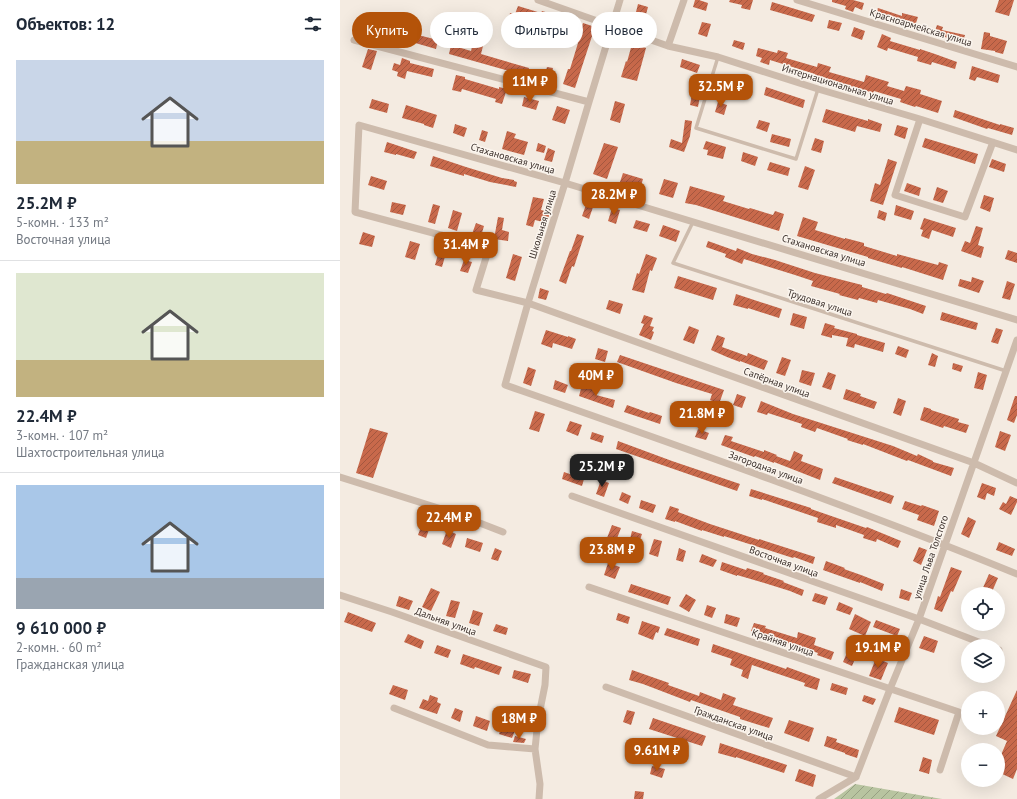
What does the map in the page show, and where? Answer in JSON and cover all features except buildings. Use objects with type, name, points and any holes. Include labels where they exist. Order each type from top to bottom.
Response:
[{"type":"street","name":"Интернациональная улица","points":[[538,0],[591,19]]},
{"type":"street","name":"Школьная улица","points":[[616,12],[620,0]]},
{"type":"street","points":[[668,46],[684,0]]},
{"type":"street","name":"Красноармейская улица","points":[[797,0],[1017,67]]},
{"type":"street","name":"Интернациональная улица","points":[[657,42],[668,46],[718,57],[1017,150]]},
{"type":"street","points":[[384,48],[589,102]]},
{"type":"street","name":"Школьная улица","points":[[505,385],[528,303],[605,48]]},
{"type":"street","points":[[920,119],[895,195],[965,217],[993,142]]},
{"type":"street","name":"Стахановская улица","points":[[528,303],[476,290],[489,248],[355,212],[359,125],[694,221],[1017,320]]},
{"type":"street","name":"Сапёрная улица","points":[[528,303],[974,463],[1017,482]]},
{"type":"street","name":"улица Льва Толстого","points":[[856,777],[890,689],[919,620],[1017,340]]},
{"type":"street","name":"Загородная улица","points":[[505,385],[781,482],[945,544],[1017,574]]},
{"type":"street","points":[[340,478],[454,513],[503,532]]},
{"type":"street","name":"Восточная улица","points":[[572,496],[970,639]]},
{"type":"street","name":"Крайняя улица","points":[[589,587],[959,712],[940,770]]},
{"type":"street","name":"Дальняя улица","points":[[340,595],[546,667],[545,685],[538,720],[535,749]]},
{"type":"street","name":"Гражданская улица","points":[[606,687],[856,777]]},
{"type":"street","points":[[394,708],[488,745],[535,749],[540,784],[538,799]]},
{"type":"street","points":[[819,799],[856,777]]},
{"type":"lane","points":[[718,57],[696,128],[796,159],[818,89]]},
{"type":"lane","name":"Трудовая улица","points":[[694,221],[673,263],[1006,370]]},
{"type":"green space","points":[[855,784],[942,799],[834,799]]}]
